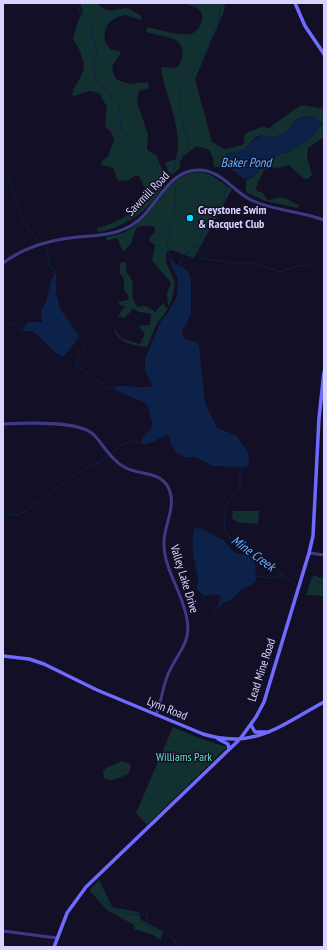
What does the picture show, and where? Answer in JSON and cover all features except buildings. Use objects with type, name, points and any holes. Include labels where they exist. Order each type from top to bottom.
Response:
[{"type":"main road","points":[[295,3],[305,26],[324,54]]},
{"type":"main road","name":"Lead Mine Road","points":[[54,947],[70,907],[86,887],[230,750],[251,725],[269,690],[309,553],[314,526],[320,401],[324,372]]},
{"type":"main road","name":"Lynn Road","points":[[3,656],[29,659],[44,664],[87,686],[215,738],[240,739],[270,733],[324,702]]},
{"type":"main road","points":[[251,725],[255,732],[270,733]]},
{"type":"main road","points":[[215,738],[228,744],[230,750]]},
{"type":"street","name":"Sawmill Road","points":[[3,263],[32,247],[48,242],[104,235],[122,230],[133,224],[145,214],[172,180],[191,171],[204,170],[217,175],[248,198],[262,204],[307,214],[324,220]]},
{"type":"street","name":"Valley Lake Drive","points":[[3,424],[70,425],[82,427],[94,435],[117,462],[131,470],[156,476],[163,480],[169,488],[171,505],[165,534],[164,549],[188,622],[185,646],[168,675],[156,715]]},
{"type":"street","points":[[309,553],[324,555]]},
{"type":"street","points":[[3,931],[57,938]]},
{"type":"green space","points":[[80,3],[98,3],[101,7],[108,10],[128,8],[141,16],[141,20],[125,15],[115,18],[106,27],[105,42],[110,49],[121,52],[113,64],[114,75],[117,80],[130,84],[148,82],[149,88],[139,91],[137,102],[148,134],[147,150],[156,155],[166,178],[156,198],[139,214],[119,226],[98,232],[97,228],[111,224],[123,218],[146,201],[146,192],[139,176],[135,176],[128,180],[118,181],[113,168],[102,165],[101,162],[108,156],[114,140],[112,133],[105,126],[107,107],[99,93],[90,91],[74,96],[72,95],[84,66],[82,56],[73,38],[78,21],[83,12]]},
{"type":"green space","points":[[182,3],[225,3],[224,11],[195,79],[212,142],[225,149],[242,145],[244,143],[244,136],[248,132],[265,126],[266,129],[271,127],[301,105],[324,109],[324,137],[308,148],[307,157],[312,175],[309,178],[304,179],[289,165],[279,168],[270,167],[264,170],[256,187],[257,191],[263,193],[268,200],[282,197],[299,205],[298,208],[265,201],[246,192],[246,180],[251,178],[278,154],[286,153],[306,142],[323,123],[312,117],[307,116],[295,120],[289,131],[274,137],[257,136],[243,150],[226,155],[224,162],[219,167],[214,167],[213,158],[209,150],[197,146],[183,156],[180,162],[180,168],[172,175],[168,171],[165,163],[176,159],[178,136],[161,67],[174,68],[178,66],[183,56],[180,44],[177,41],[146,32],[147,27],[170,33],[189,34],[196,31],[202,19],[201,12],[190,5]]},
{"type":"green space","name":"Greystone Swim & Racquet Club","points":[[198,172],[209,174],[232,189],[194,258],[171,250],[166,252],[166,262],[175,282],[172,299],[168,307],[167,293],[171,283],[152,260],[155,245],[150,242],[149,238],[155,232],[154,226],[141,226],[136,228],[131,244],[123,252],[117,238],[106,241],[106,237],[124,232],[139,222],[169,187],[177,180],[187,174]]},
{"type":"green space","points":[[126,262],[126,271],[133,282],[132,296],[137,307],[146,306],[155,312],[164,302],[165,307],[168,307],[164,315],[157,323],[147,347],[137,346],[122,340],[118,337],[114,328],[122,339],[140,344],[145,334],[138,326],[150,325],[151,314],[139,312],[133,309],[124,318],[118,316],[125,306],[119,305],[119,302],[128,300],[129,297],[124,290],[124,279],[120,273],[120,263]]},
{"type":"green space","points":[[233,511],[259,511],[258,524],[237,522],[236,520],[232,519]]},
{"type":"green space","points":[[313,575],[324,579],[324,596],[306,595]]},
{"type":"green space","name":"Williams Park","points":[[173,727],[199,738],[227,747],[147,825],[136,813]]},
{"type":"green space","points":[[122,761],[130,764],[131,766],[129,773],[113,780],[104,778],[103,771],[106,768]]},
{"type":"green space","points":[[99,880],[112,906],[115,908],[139,912],[141,920],[163,931],[161,940],[153,935],[134,929],[134,925],[107,910],[89,890]]},
{"type":"water","name":"Baker Pond","points":[[308,116],[315,117],[322,122],[316,132],[303,144],[293,150],[273,158],[252,176],[245,179],[226,166],[224,159],[227,153],[243,150],[260,135],[274,137],[289,131],[295,120]]},
{"type":"water","points":[[170,255],[173,262],[187,270],[191,277],[191,311],[187,323],[182,331],[182,336],[187,340],[196,342],[199,346],[205,403],[217,428],[236,435],[248,452],[249,464],[246,467],[213,466],[196,457],[184,457],[175,451],[167,435],[148,444],[141,444],[142,439],[153,426],[147,404],[112,388],[122,386],[153,386],[145,371],[145,359],[161,321],[167,314],[177,296],[178,278],[171,264]]},
{"type":"water","points":[[56,272],[56,291],[60,309],[79,335],[76,342],[63,357],[55,352],[34,333],[30,331],[22,331],[28,322],[42,322],[41,310],[46,303],[51,280]]},
{"type":"water","points":[[195,527],[205,530],[223,540],[235,553],[253,556],[255,558],[256,582],[240,591],[231,600],[223,603],[216,609],[221,596],[214,594],[205,596],[197,590],[198,579],[193,546],[193,533]]},
{"type":"waterway","points":[[77,3],[80,12],[89,22],[97,49],[93,65],[97,81],[119,104],[121,128],[125,134],[146,161],[167,180]]},
{"type":"waterway","points":[[173,173],[176,161],[188,148],[179,107],[180,92],[202,58],[218,25],[221,3]]},
{"type":"waterway","points":[[3,171],[12,189],[25,223],[38,240]]},
{"type":"waterway","points":[[170,255],[167,243],[171,231],[168,224],[173,219],[176,193],[174,186]]},
{"type":"waterway","name":"Mine Creek","points":[[179,265],[184,254],[190,251],[193,246],[197,245],[200,241],[202,232],[212,225],[211,221],[217,207],[224,200],[224,193],[227,186]]},
{"type":"waterway","points":[[197,245],[201,258],[231,263],[255,263],[280,272],[296,266],[314,265]]},
{"type":"waterway","points":[[46,247],[50,266],[56,272]]},
{"type":"waterway","points":[[3,323],[13,324],[22,331]]},
{"type":"waterway","name":"Mine Creek","points":[[78,338],[84,341],[85,348],[76,365],[107,387],[112,388]]},
{"type":"waterway","points":[[3,514],[17,515],[24,512],[80,471],[101,461],[122,445],[131,441],[140,442]]},
{"type":"waterway","name":"Mine Creek","points":[[240,467],[240,487],[226,505],[224,524],[226,533],[233,541],[262,557],[288,580],[292,579],[294,575],[298,576]]},
{"type":"waterway","points":[[256,576],[271,578],[275,576],[282,576]]},
{"type":"waterway","name":"Mine Creek","points":[[310,578],[324,585]]},
{"type":"waterway","points":[[213,617],[217,608]]},
{"type":"waterway","points":[[95,893],[107,904],[118,911],[130,914],[147,914],[147,926],[162,931]]},
{"type":"waterway","points":[[166,934],[175,940],[177,947]]},
{"type":"place","name":"Greystone Swim & Racquet Club","points":[[190,218]]}]
